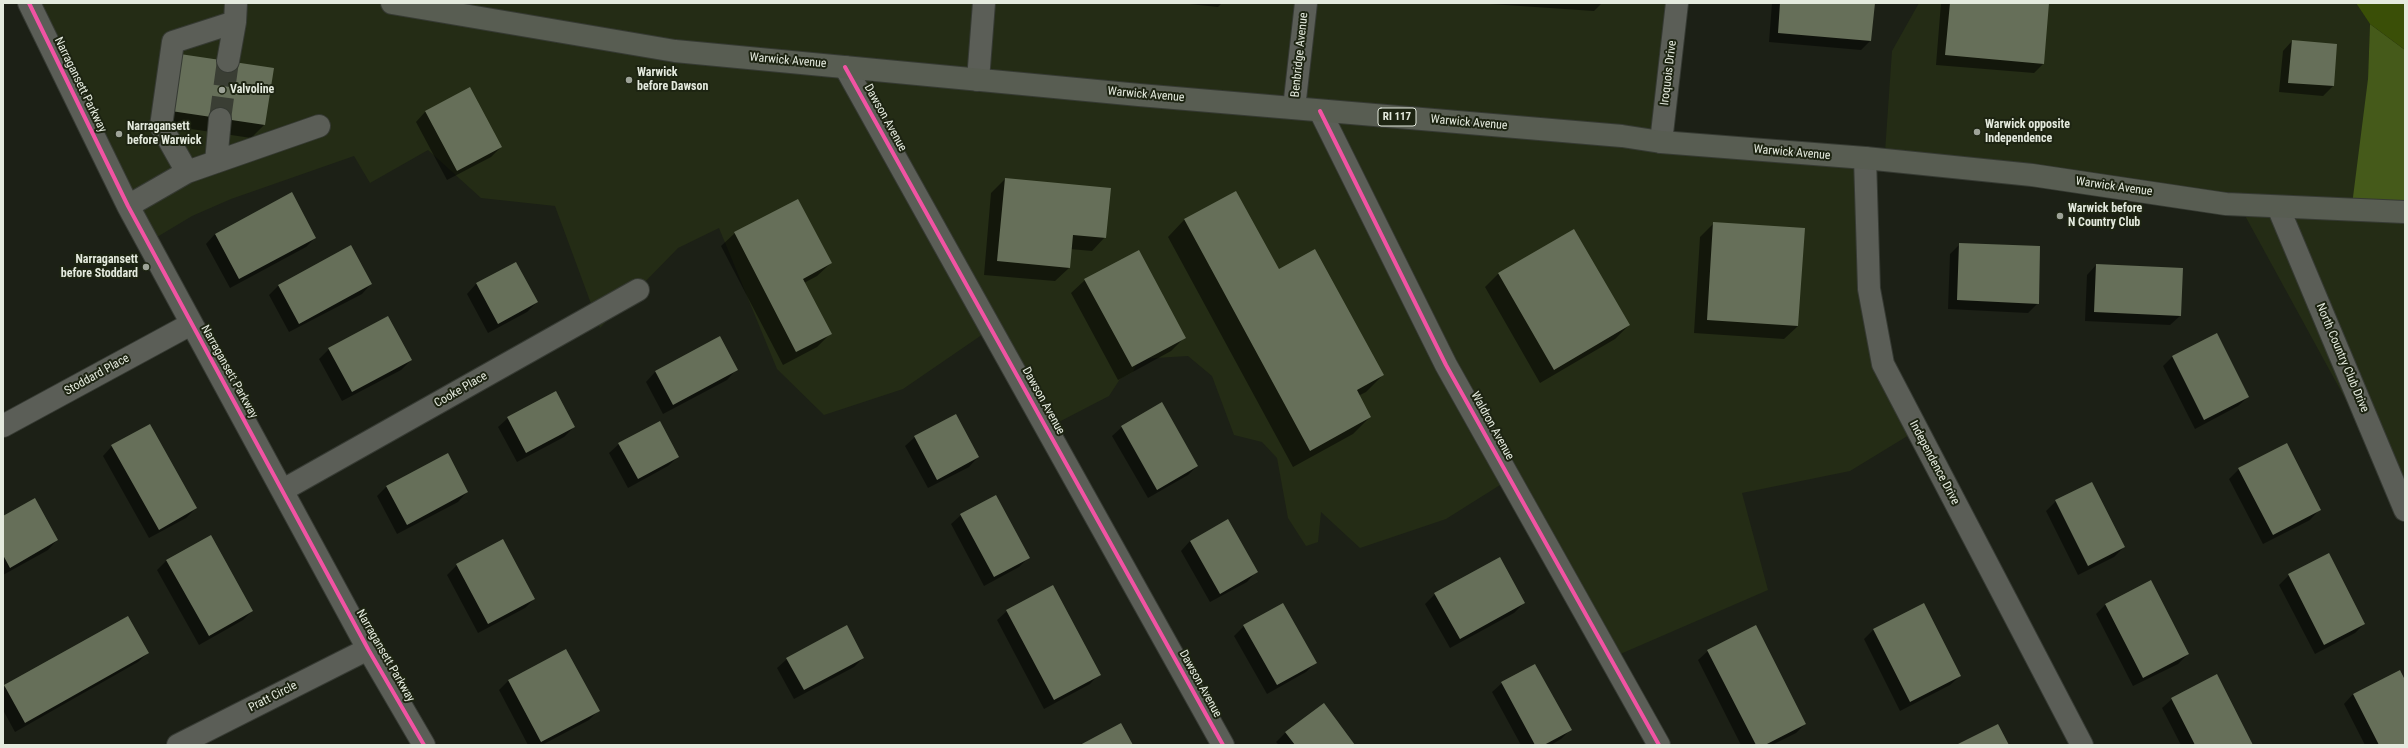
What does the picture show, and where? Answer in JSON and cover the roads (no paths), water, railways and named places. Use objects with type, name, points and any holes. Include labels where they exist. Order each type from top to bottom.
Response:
[{"type":"main road","name":"Warwick Avenue","points":[[392,3],[675,51],[845,66],[978,80],[1622,136],[1661,142],[1865,158],[2032,175],[2226,204],[2405,212]]},
{"type":"street","name":"Narragansett Parkway","points":[[29,3],[128,206],[368,648],[424,745]]},
{"type":"street","points":[[978,80],[984,3]]},
{"type":"street","name":"Benbridge Avenue","points":[[1294,108],[1306,3]]},
{"type":"street","name":"Iroquois Drive","points":[[1661,142],[1677,3]]},
{"type":"street","points":[[187,172],[161,126],[173,42],[235,12]]},
{"type":"street","points":[[228,61],[235,12]]},
{"type":"street","name":"Dawson Avenue","points":[[845,66],[1223,745]]},
{"type":"street","name":"Waldron Avenue","points":[[1320,110],[1446,365],[1659,745]]},
{"type":"street","points":[[216,162],[220,118]]},
{"type":"street","points":[[128,206],[187,172],[319,126]]},
{"type":"street","name":"Independence Drive","points":[[1865,158],[1869,289],[1883,364],[2082,745]]},
{"type":"street","name":"North Country Club Drive","points":[[2278,207],[2405,510]]},
{"type":"street","name":"Cooke Place","points":[[283,490],[638,290]]},
{"type":"street","name":"Stoddard Place","points":[[3,426],[191,324]]},
{"type":"street","name":"Pratt Circle","points":[[178,745],[368,648]]},
{"type":"tunnel","points":[[220,119],[228,61]]},
{"type":"place","name":"Warwick before Dawson","points":[[629,80]]},
{"type":"place","name":"Valvoline","points":[[222,90]]},
{"type":"place","name":"Warwick opposite Independence","points":[[1977,132]]},
{"type":"place","name":"Narragansett before Warwick","points":[[119,134]]},
{"type":"place","name":"Warwick before N Country Club","points":[[2060,216]]},
{"type":"place","name":"Narragansett before Stoddard","points":[[146,267]]}]
